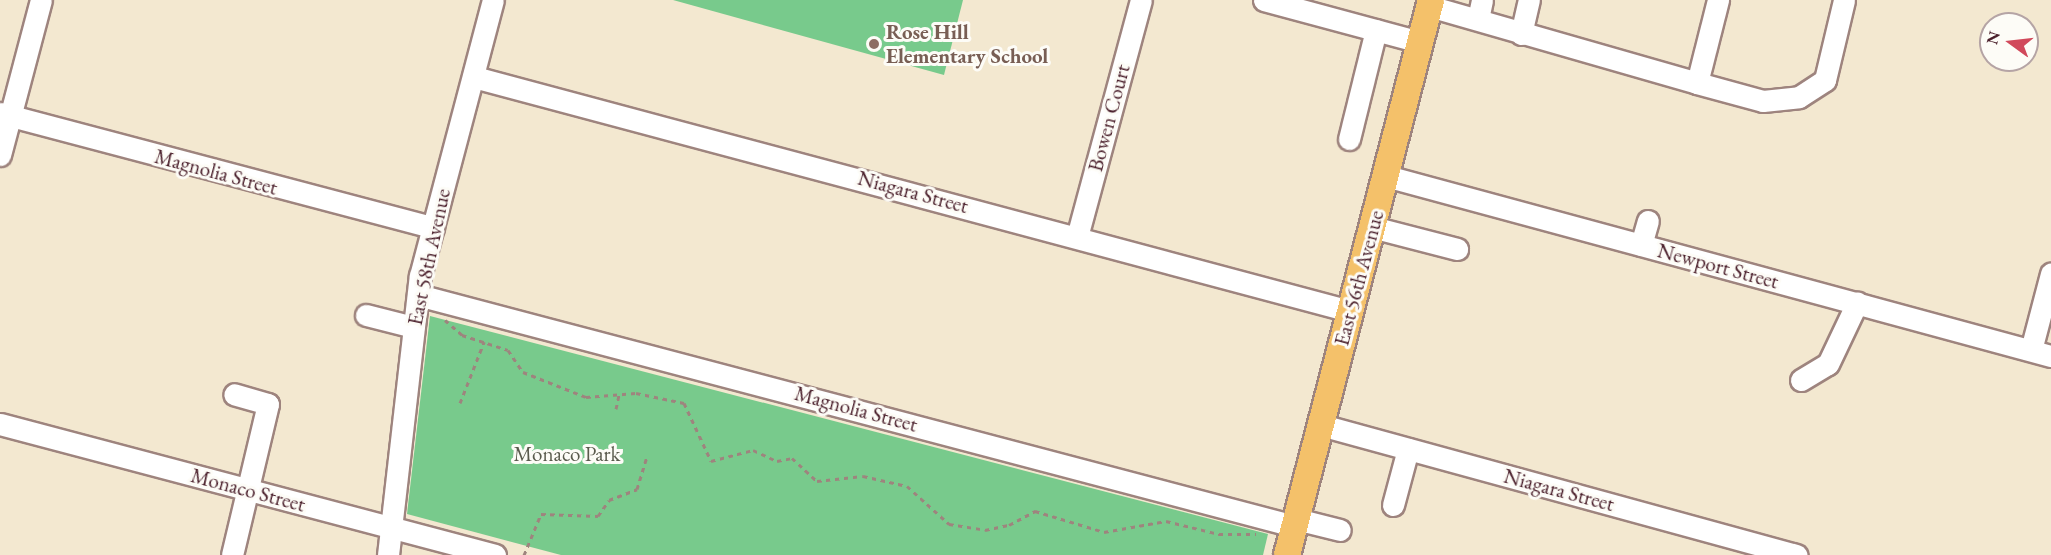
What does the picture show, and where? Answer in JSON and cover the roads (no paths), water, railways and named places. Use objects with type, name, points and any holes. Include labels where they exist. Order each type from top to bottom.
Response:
[{"type":"main road","name":"East 56th Avenue","points":[[1287,555],[1430,3]]},
{"type":"street","points":[[0,155],[5,115],[41,0]]},
{"type":"street","name":"East 58th Avenue","points":[[388,555],[395,528],[413,327],[418,295],[433,228],[493,0]]},
{"type":"street","name":"Bowen Court","points":[[1077,237],[1141,0]]},
{"type":"street","points":[[1264,0],[1420,42]]},
{"type":"street","points":[[1521,34],[1529,0]]},
{"type":"street","points":[[1697,83],[1718,0]]},
{"type":"street","points":[[1430,3],[1480,9],[1521,34],[1763,101],[1799,98],[1825,80],[1844,0]]},
{"type":"street","points":[[1349,139],[1376,30]]},
{"type":"street","name":"Niagara Street","points":[[474,77],[1350,311]]},
{"type":"street","name":"Magnolia Street","points":[[5,115],[433,228]]},
{"type":"street","name":"Newport Street","points":[[1386,176],[2041,353]]},
{"type":"street","points":[[1641,245],[1648,221]]},
{"type":"street","points":[[1372,227],[1457,249]]},
{"type":"street","points":[[2041,353],[2051,274]]},
{"type":"street","name":"Magnolia Street","points":[[418,295],[1295,523],[1340,530]]},
{"type":"street","points":[[1801,380],[1828,364],[1857,303]]},
{"type":"street","points":[[366,315],[413,327]]},
{"type":"street","points":[[232,555],[268,404],[234,394]]},
{"type":"street","name":"Monaco Street","points":[[0,424],[495,555]]},
{"type":"street","name":"Niagara Street","points":[[1321,425],[1797,555]]},
{"type":"street","points":[[1393,505],[1408,449]]},
{"type":"place","name":"Rose Hill Elementary School","points":[[874,44]]},
{"type":"park label","name":"Monaco Park","points":[[567,454]]}]
